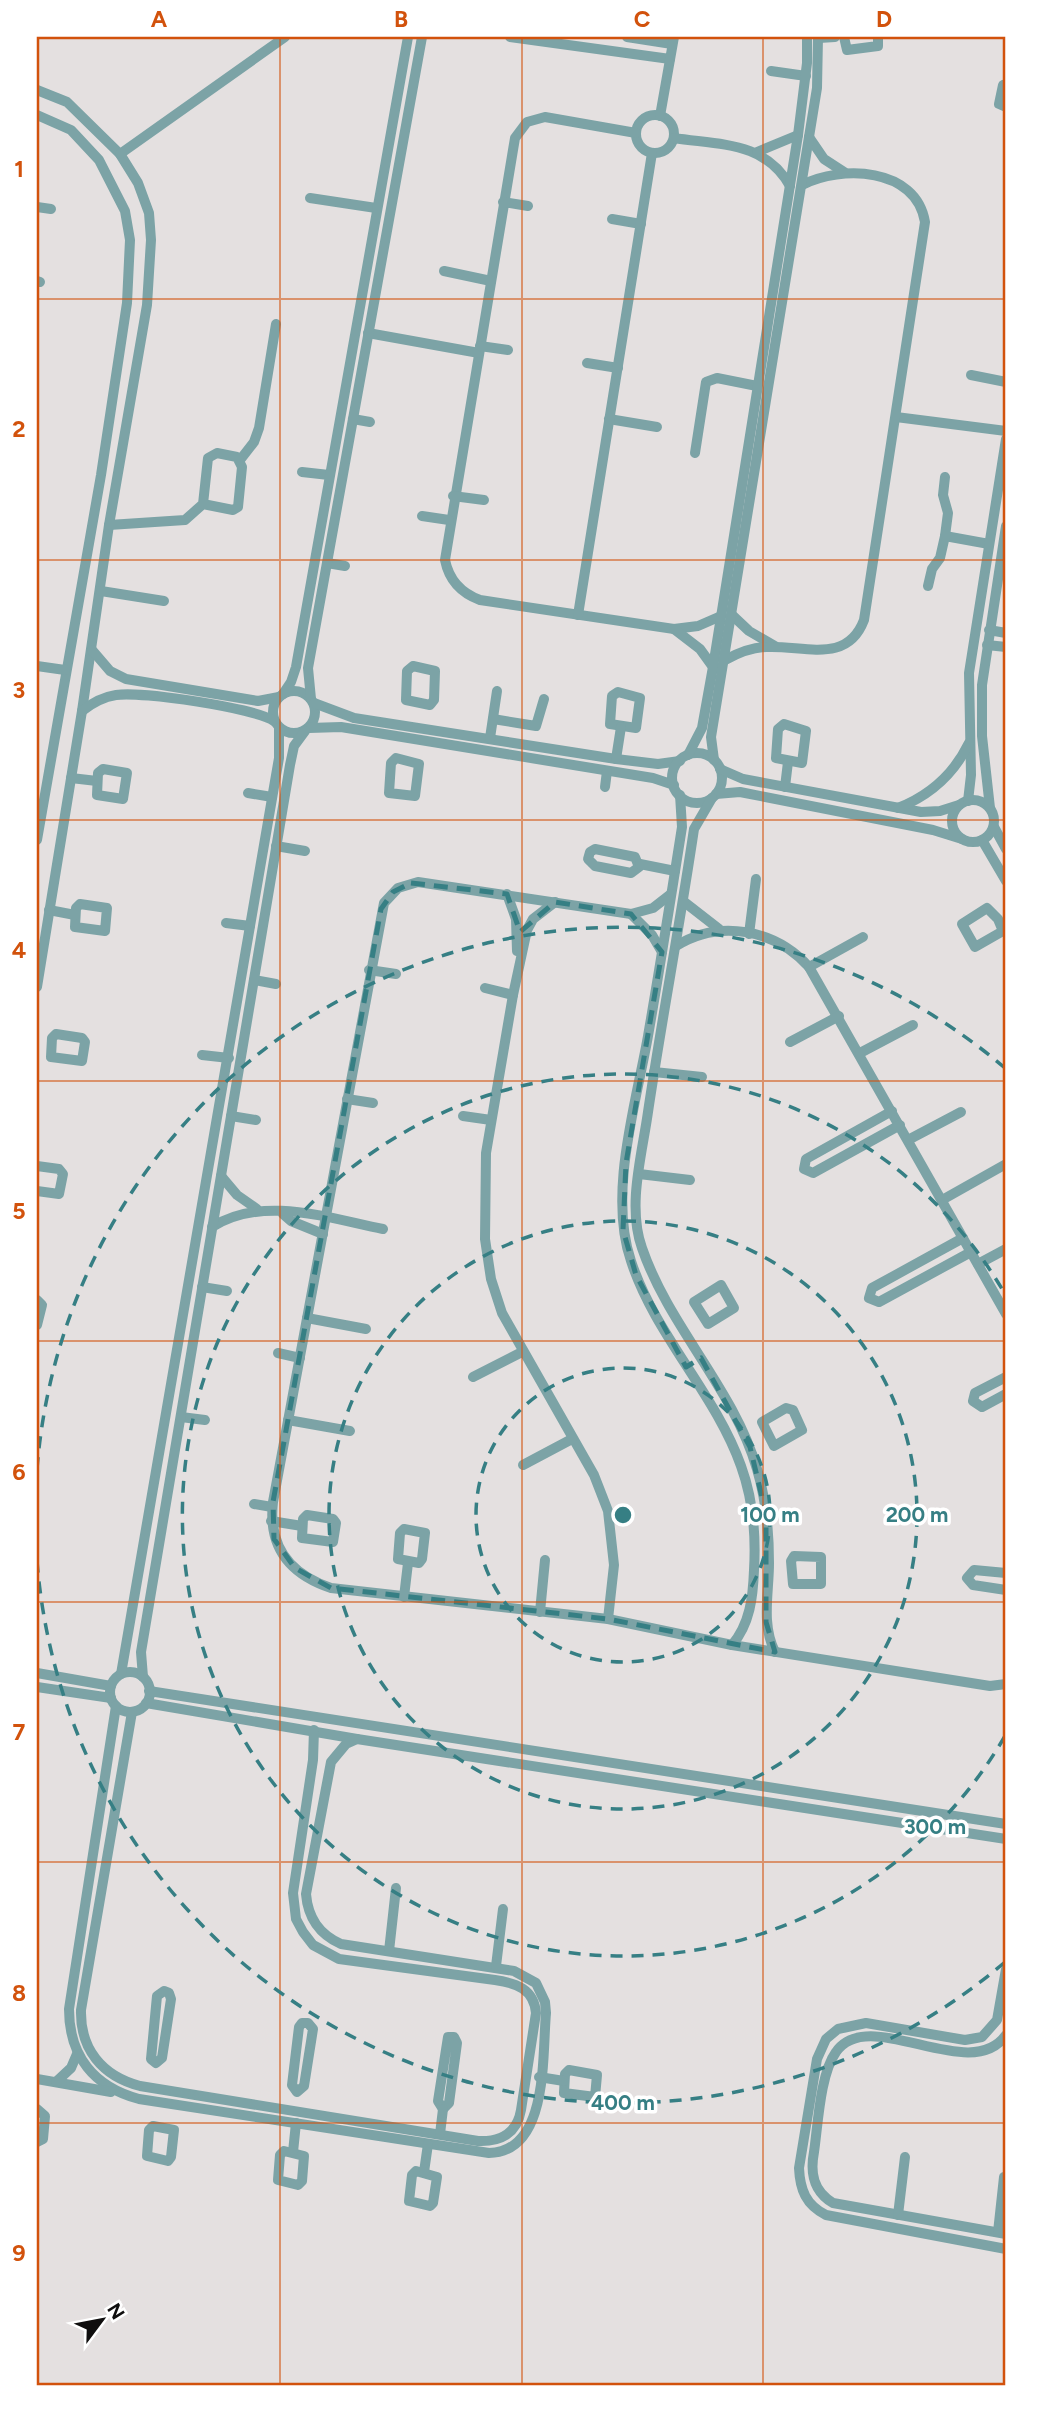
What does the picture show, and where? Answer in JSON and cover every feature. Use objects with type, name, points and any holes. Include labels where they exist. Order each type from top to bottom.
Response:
[{"type":"street","points":[[120,154],[285,37]]},
{"type":"street","points":[[146,1703],[149,1691],[143,1677],[141,1652],[276,846],[285,759],[273,706],[294,674],[408,37]]},
{"type":"street","points":[[124,2095],[97,2079],[77,2054],[69,2025],[69,2009],[113,1702],[111,1686],[121,1674],[177,1364],[272,797],[285,759],[315,719],[308,668],[422,37]]},
{"type":"street","points":[[510,37],[670,59]]},
{"type":"street","points":[[627,37],[673,40],[660,116]]},
{"type":"street","points":[[807,37],[804,136],[824,159],[847,173]]},
{"type":"street","points":[[775,1652],[766,1622],[769,1566],[761,1484],[747,1440],[681,1325],[641,1246],[636,1206],[654,1072],[694,829],[722,780],[708,726],[713,667],[727,615],[804,136],[819,77],[818,37],[835,37]]},
{"type":"street","points":[[844,37],[847,50],[878,46],[878,37]]},
{"type":"street","points":[[771,71],[806,76]]},
{"type":"street","points":[[1006,84],[1003,85],[999,104],[1006,107]]},
{"type":"street","points":[[37,90],[67,102],[120,154],[138,183],[149,213],[151,269],[37,987]]},
{"type":"street","points":[[37,115],[71,130],[99,160],[125,211],[130,240],[125,316],[101,475],[37,840]]},
{"type":"street","points":[[660,116],[671,124],[674,138],[666,150],[652,153],[640,146],[636,133],[642,120],[660,116]]},
{"type":"street","points":[[636,133],[545,117],[533,119],[522,127],[515,138],[444,551],[446,568],[454,582],[466,593],[488,602],[674,629],[698,626],[727,615]]},
{"type":"street","points":[[757,152],[804,136]]},
{"type":"street","points":[[674,138],[757,152],[796,186]]},
{"type":"street","points":[[578,615],[652,153]]},
{"type":"street","points":[[725,660],[749,649],[834,649],[849,642],[862,627],[925,229],[924,215],[915,196],[898,183],[847,173],[828,175],[796,186]]},
{"type":"street","points":[[381,178],[395,181]]},
{"type":"street","points":[[310,198],[376,208]]},
{"type":"street","points":[[503,202],[528,206]]},
{"type":"street","points":[[37,207],[51,209]]},
{"type":"street","points":[[612,219],[641,224]]},
{"type":"street","points":[[732,1645],[741,1633],[750,1610],[755,1558],[753,1516],[736,1452],[636,1275],[623,1230],[626,1163],[682,827],[674,770],[708,726],[725,660],[727,615],[757,386],[790,221]]},
{"type":"street","points":[[444,271],[491,281]]},
{"type":"street","points":[[240,460],[254,442],[260,428],[276,324]]},
{"type":"street","points":[[368,333],[480,349],[508,350]]},
{"type":"street","points":[[587,363],[618,368]]},
{"type":"street","points":[[971,375],[1006,382]]},
{"type":"street","points":[[695,453],[706,382],[717,379],[757,386]]},
{"type":"street","points":[[896,417],[1006,431]]},
{"type":"street","points":[[353,419],[370,422]]},
{"type":"street","points":[[610,419],[657,427]]},
{"type":"street","points":[[962,839],[952,823],[964,803],[971,775],[969,673],[1006,439]]},
{"type":"street","points":[[204,504],[208,458],[217,453],[240,460]]},
{"type":"street","points":[[109,525],[183,520],[204,504],[236,509],[242,467],[240,460]]},
{"type":"street","points":[[302,471],[329,475]]},
{"type":"street","points":[[928,586],[932,569],[940,558],[948,517],[943,495],[945,477]]},
{"type":"street","points":[[453,496],[484,500]]},
{"type":"street","points":[[422,516],[449,520]]},
{"type":"street","points":[[1006,526],[987,645],[981,718],[990,808],[994,827],[1006,849]]},
{"type":"street","points":[[945,536],[989,544]]},
{"type":"street","points":[[327,563],[345,566]]},
{"type":"street","points":[[101,591],[164,601]]},
{"type":"street","points":[[727,615],[777,647]]},
{"type":"street","points":[[977,615],[992,618]]},
{"type":"street","points":[[674,629],[700,649],[713,667]]},
{"type":"street","points":[[989,630],[1006,633]]},
{"type":"street","points":[[987,645],[1006,647]]},
{"type":"street","points":[[92,650],[110,671],[127,679],[258,701],[298,691],[342,715],[616,759],[657,764],[704,755],[743,779],[898,808],[930,812],[964,803],[982,802],[990,808]]},
{"type":"street","points":[[37,666],[65,670]]},
{"type":"street","points":[[490,738],[497,691]]},
{"type":"street","points":[[82,711],[104,698],[127,694],[255,712],[290,734],[307,729],[341,727],[659,779],[695,803],[714,796],[740,792],[933,830],[974,842],[982,840],[994,827]]},
{"type":"street","points":[[493,719],[536,726],[540,721],[544,699]]},
{"type":"street","points":[[417,726],[419,704]]},
{"type":"street","points":[[616,759],[621,727]]},
{"type":"street","points":[[408,760],[411,738]]},
{"type":"street","points":[[898,808],[928,793],[944,779],[969,743]]},
{"type":"street","points":[[785,787],[788,762]]},
{"type":"street","points":[[605,787],[607,771]]},
{"type":"street","points":[[71,778],[97,781]]},
{"type":"street","points":[[248,793],[272,797]]},
{"type":"street","points":[[682,827],[694,829]]},
{"type":"street","points":[[982,840],[1006,881]]},
{"type":"street","points":[[276,846],[305,851]]},
{"type":"street","points":[[640,864],[675,870]]},
{"type":"street","points":[[749,934],[755,879]]},
{"type":"street","points":[[671,894],[653,908],[631,914],[425,883],[398,888],[381,909],[272,1507],[274,1539],[295,1568],[311,1580],[331,1588],[608,1619],[732,1645],[990,1686],[1006,1685]]},
{"type":"street","points":[[507,894],[516,919],[520,959]]},
{"type":"street","points":[[683,901],[719,929],[749,934],[788,947],[809,967],[1006,1314]]},
{"type":"street","points":[[555,902],[529,925],[520,959],[491,1119],[484,1174],[486,1250],[496,1296],[522,1352],[599,1487],[611,1523],[614,1565],[608,1619]]},
{"type":"street","points":[[49,910],[75,915]]},
{"type":"street","points":[[631,914],[646,927],[662,952]]},
{"type":"street","points":[[226,923],[250,926]]},
{"type":"street","points":[[676,946],[719,929]]},
{"type":"street","points":[[809,967],[863,937]]},
{"type":"street","points":[[369,970],[396,974]]},
{"type":"street","points":[[254,980],[276,984]]},
{"type":"street","points":[[485,988],[513,995]]},
{"type":"street","points":[[790,1042],[839,1016]]},
{"type":"street","points":[[235,1018],[248,1020]]},
{"type":"street","points":[[860,1054],[912,1025]]},
{"type":"street","points":[[37,1044],[51,1046]]},
{"type":"street","points":[[202,1055],[229,1058]]},
{"type":"street","points":[[654,1072],[702,1077]]},
{"type":"street","points":[[347,1099],[373,1103]]},
{"type":"street","points":[[892,1111],[806,1159],[804,1169],[813,1173],[900,1125]]},
{"type":"street","points":[[908,1140],[961,1112]]},
{"type":"street","points":[[231,1116],[256,1120]]},
{"type":"street","points":[[463,1116],[491,1119]]},
{"type":"street","points":[[832,1144],[840,1158]]},
{"type":"street","points":[[942,1200],[1006,1164]]},
{"type":"street","points":[[37,1166],[59,1169],[63,1174],[59,1194],[37,1191]]},
{"type":"street","points":[[639,1174],[690,1180]]},
{"type":"street","points":[[221,1176],[237,1195],[257,1209],[283,1214],[292,1212],[383,1229]]},
{"type":"street","points":[[212,1227],[233,1215],[257,1209]]},
{"type":"street","points":[[283,1214],[291,1221],[323,1234]]},
{"type":"street","points":[[963,1238],[872,1288],[869,1298],[879,1301],[971,1252]]},
{"type":"street","points":[[978,1264],[1006,1249]]},
{"type":"street","points":[[897,1274],[904,1288]]},
{"type":"street","points":[[202,1287],[227,1291]]},
{"type":"street","points":[[37,1300],[42,1305],[37,1325]]},
{"type":"street","points":[[681,1325],[700,1314]]},
{"type":"street","points":[[307,1318],[366,1329]]},
{"type":"street","points":[[474,1377],[522,1352]]},
{"type":"street","points":[[278,1353],[300,1357]]},
{"type":"street","points":[[686,1367],[701,1358]]},
{"type":"street","points":[[177,1364],[189,1366]]},
{"type":"street","points":[[1006,1377],[975,1393],[972,1401],[976,1406],[982,1407],[1006,1394]]},
{"type":"street","points":[[181,1417],[205,1420]]},
{"type":"street","points":[[289,1420],[351,1431]]},
{"type":"street","points":[[747,1440],[766,1432]]},
{"type":"street","points":[[523,1465],[572,1439]]},
{"type":"street","points":[[254,1504],[272,1507]]},
{"type":"street","points":[[271,1521],[302,1526]]},
{"type":"street","points":[[540,1612],[545,1560]]},
{"type":"street","points":[[404,1597],[408,1563]]},
{"type":"street","points":[[769,1566],[791,1567]]},
{"type":"street","points":[[1006,1573],[974,1570],[967,1578],[972,1585],[1006,1590]]},
{"type":"street","points":[[121,1674],[132,1672],[143,1677]]},
{"type":"street","points":[[37,1673],[111,1686]]},
{"type":"street","points":[[37,1687],[113,1702],[132,1712]]},
{"type":"street","points":[[149,1691],[1006,1824]]},
{"type":"street","points":[[357,1739],[337,1752],[327,1773],[307,1904],[314,1924],[331,1940],[355,1947],[496,1966],[526,1976],[536,1983],[545,2002],[539,2077],[535,2113],[523,2139],[498,2153],[428,2144],[295,2111],[125,2082],[112,2075],[100,2065],[84,2037],[81,2010],[132,1712],[146,1703],[357,1739],[1006,1839]]},
{"type":"street","points":[[37,2079],[296,2123],[340,2124],[495,2141],[511,2133],[522,2110],[536,2012],[532,1997],[511,1982],[339,1959],[313,1945],[296,1919],[293,1893],[312,1771],[314,1730]]},
{"type":"street","points":[[90,1874],[104,1877]]},
{"type":"street","points":[[389,1951],[397,1888]]},
{"type":"street","points":[[496,1966],[503,1909]]},
{"type":"street","points":[[442,1973],[443,1958]]},
{"type":"street","points":[[1006,1969],[997,2020],[982,2037],[965,2039],[859,2023],[832,2034],[817,2059],[799,2168],[800,2180],[808,2202],[826,2215],[1006,2249]]},
{"type":"street","points":[[153,2087],[156,2063],[151,2056],[157,1996],[164,1991],[171,1996],[161,2061],[156,2063]]},
{"type":"street","points":[[295,2111],[297,2092],[292,2085],[299,2027],[306,2022],[313,2029],[304,2086],[297,2092]]},
{"type":"street","points":[[154,2026],[167,2028]]},
{"type":"street","points":[[1004,2177],[1002,2233],[832,2203],[823,2197],[815,2183],[813,2158],[833,2056],[842,2045],[860,2037],[969,2053],[988,2050],[1005,2038]]},
{"type":"street","points":[[56,2082],[71,2068],[77,2054]]},
{"type":"street","points":[[440,2134],[443,2109],[438,2105],[448,2072]]},
{"type":"street","points":[[539,2077],[564,2081]]},
{"type":"street","points":[[163,2127],[166,2103]]},
{"type":"street","points":[[37,2109],[45,2116],[43,2139],[37,2142]]},
{"type":"street","points":[[522,2110],[535,2113]]},
{"type":"street","points":[[293,2152],[296,2123]]},
{"type":"street","points":[[424,2172],[428,2144]]},
{"type":"street","points":[[898,2215],[905,2157]]},
{"type":"highlighted area","points":[[411,883],[507,894],[520,932],[555,902],[631,914],[662,952],[626,1163],[623,1230],[636,1275],[686,1367],[701,1358],[750,1447],[766,1514],[766,1622],[775,1652],[608,1619],[331,1588],[295,1568],[274,1539],[273,1502],[381,909],[393,892]]}]
